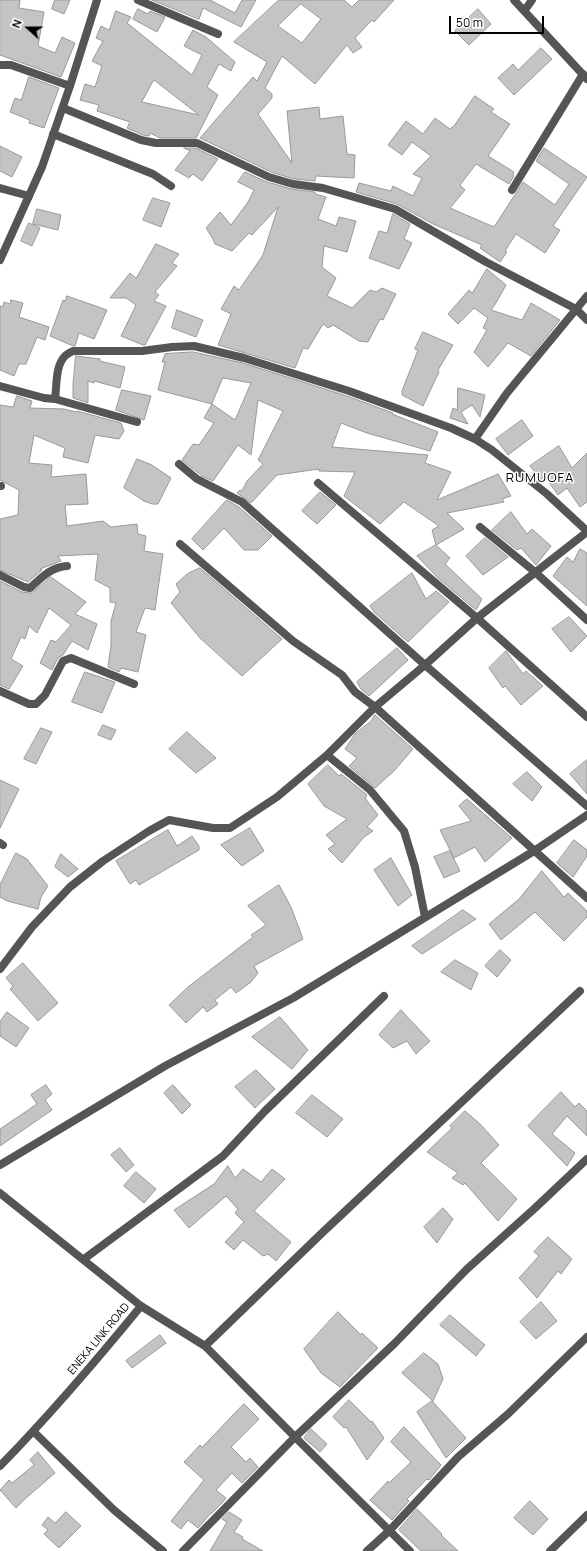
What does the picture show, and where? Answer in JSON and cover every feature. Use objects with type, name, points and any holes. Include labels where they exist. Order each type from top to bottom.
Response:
[{"type":"street","points":[[0,260],[42,167],[63,108],[97,0]]},
{"type":"street","points":[[138,0],[218,34]]},
{"type":"street","points":[[512,190],[585,76],[525,10],[514,0]]},
{"type":"street","points":[[525,10],[532,0]]},
{"type":"street","points":[[0,65],[11,65],[70,86]]},
{"type":"street","points":[[63,108],[141,140],[156,143],[197,143],[268,177],[293,184],[323,188],[395,209],[486,262],[576,309],[587,320]]},
{"type":"street","points":[[53,134],[153,174],[171,186]]},
{"type":"street","points":[[0,188],[29,196]]},
{"type":"street","points":[[475,439],[507,393],[587,296]]},
{"type":"street","points":[[0,968],[32,927],[70,887],[103,861],[135,839],[169,820],[213,828],[230,828],[277,797],[327,755],[375,707],[425,665],[477,618],[587,531],[547,494],[492,450],[475,439],[451,428],[349,391],[244,358],[194,346],[142,351],[73,351],[65,355],[60,364],[57,374],[55,399]]},
{"type":"street","points":[[0,386],[44,398],[55,399],[137,422]]},
{"type":"street","points":[[179,464],[197,479],[242,502],[425,665],[587,806]]},
{"type":"street","points":[[318,483],[477,618],[587,717]]},
{"type":"street","points":[[480,527],[535,572],[587,620]]},
{"type":"street","points":[[180,544],[293,641],[342,675],[355,692],[375,707],[587,898]]},
{"type":"street","points":[[0,575],[24,588],[30,588],[49,571],[58,566],[67,566]]},
{"type":"street","points":[[0,691],[29,704],[36,704],[45,695],[64,661],[70,658],[134,684]]},
{"type":"street","points":[[327,755],[370,790],[404,831],[425,917]]},
{"type":"street","points":[[0,1165],[165,1066],[293,998],[534,851],[587,815]]},
{"type":"street","points":[[206,1346],[323,1232],[580,991]]},
{"type":"street","points":[[84,1260],[223,1156],[265,1111],[384,996]]},
{"type":"street","points":[[183,1551],[295,1437],[394,1344],[467,1269],[534,1209],[587,1158]]},
{"type":"street","name":"ENEKA LINK ROAD","points":[[0,1193],[141,1306],[100,1357],[34,1432],[0,1466]]},
{"type":"street","points":[[141,1306],[206,1346],[410,1551]]},
{"type":"street","points":[[367,1551],[389,1531],[458,1457],[508,1414],[587,1337]]},
{"type":"street","points":[[34,1432],[114,1510],[163,1551]]},
{"type":"street","points":[[550,1551],[587,1515]]},
{"type":"building","points":[[0,0],[20,0],[19,8],[44,12],[38,46],[55,53],[62,37],[75,43],[61,77],[0,55]]},
{"type":"building","points":[[55,0],[70,0],[64,14],[52,9]]},
{"type":"building","points":[[152,0],[210,0],[235,13],[242,0],[256,0],[241,27],[203,8],[199,19]]},
{"type":"building","points":[[279,0],[344,0],[352,7],[359,0],[394,0],[374,22],[372,20],[355,38],[362,47],[353,53],[347,45],[315,84],[282,56],[265,88],[272,94],[272,98],[258,114],[292,163],[287,111],[319,107],[320,119],[343,116],[347,154],[355,155],[354,178],[316,176],[315,181],[294,179],[271,172],[200,138],[253,77],[257,81],[267,62],[234,42]],"holes":[[[301,4],[321,19],[302,43],[278,26]]]},
{"type":"building","points":[[138,9],[148,14],[150,11],[165,17],[157,32],[133,19]]},
{"type":"building","points":[[478,9],[491,24],[469,45],[455,31]]},
{"type":"building","points":[[116,11],[131,17],[127,23],[192,75],[202,55],[184,46],[193,30],[206,37],[235,62],[231,71],[219,64],[207,87],[218,95],[196,138],[160,138],[150,133],[149,136],[143,135],[127,128],[130,122],[97,111],[99,105],[80,100],[85,84],[95,87],[102,66],[92,61],[103,41],[96,38],[101,26],[109,30]],"holes":[[[154,80],[199,115],[142,102]]]},
{"type":"building","points":[[541,48],[552,59],[514,95],[498,78],[513,64],[518,70]]},
{"type":"building","points":[[29,77],[59,88],[44,128],[29,123],[30,120],[10,112],[15,98],[21,100]]},
{"type":"building","points":[[475,96],[494,109],[491,112],[510,124],[488,156],[514,172],[514,176],[509,184],[476,164],[460,185],[465,190],[450,208],[494,227],[523,182],[555,205],[569,184],[536,161],[544,148],[587,177],[553,226],[560,230],[545,253],[516,234],[500,262],[480,248],[482,245],[433,224],[397,204],[356,192],[359,183],[391,191],[393,186],[413,196],[422,178],[413,174],[431,156],[412,142],[402,155],[388,145],[406,121],[423,134],[435,118],[450,129]]},
{"type":"building","points":[[0,146],[22,157],[12,177],[0,171]]},
{"type":"building","points":[[184,148],[196,148],[218,159],[202,181],[193,174],[189,178],[175,170],[190,151]]},
{"type":"building","points":[[245,172],[267,182],[292,189],[315,192],[315,194],[326,197],[318,219],[336,226],[339,217],[356,221],[347,252],[324,246],[322,267],[336,278],[327,296],[352,308],[370,290],[376,292],[382,288],[396,294],[383,320],[380,319],[368,342],[359,341],[333,325],[328,328],[323,324],[308,349],[303,348],[295,368],[218,345],[231,314],[221,309],[234,286],[239,290],[263,255],[278,207],[252,235],[249,233],[232,251],[215,244],[206,228],[220,212],[231,225],[248,202],[254,190],[238,182]]},
{"type":"building","points":[[153,198],[170,203],[161,227],[143,220]]},
{"type":"building","points":[[37,209],[61,215],[58,230],[33,224]]},
{"type":"building","points":[[393,214],[410,224],[404,239],[412,243],[399,269],[369,258],[379,231],[387,233]]},
{"type":"building","points":[[29,223],[40,228],[32,246],[21,241]]},
{"type":"building","points":[[156,244],[179,254],[172,263],[177,266],[155,292],[159,295],[154,301],[166,306],[145,345],[143,345],[121,336],[136,305],[126,298],[110,298],[130,273],[136,278]]},
{"type":"building","points":[[487,269],[506,285],[491,310],[522,320],[531,303],[560,320],[531,356],[508,343],[488,367],[474,352],[487,330],[483,328],[488,318],[474,308],[458,324],[448,314],[469,290],[472,293]]},
{"type":"building","points":[[67,296],[107,310],[94,339],[79,333],[75,346],[73,346],[50,336],[63,300],[65,301]]},
{"type":"building","points":[[11,300],[23,303],[19,317],[49,327],[45,340],[37,337],[26,364],[19,364],[14,376],[0,370],[0,306],[3,307],[4,302],[10,304]]},
{"type":"building","points":[[177,310],[203,320],[196,337],[172,328]]},
{"type":"building","points":[[423,332],[453,345],[438,370],[439,372],[423,406],[402,395],[402,391],[418,350],[415,349]]},
{"type":"building","points":[[193,352],[243,363],[347,396],[393,413],[392,414],[438,432],[430,451],[367,433],[341,423],[332,447],[428,455],[425,463],[451,472],[437,500],[498,474],[511,496],[502,499],[504,502],[447,513],[464,529],[436,545],[432,530],[439,526],[404,502],[380,524],[344,496],[355,472],[319,471],[319,469],[277,475],[251,503],[237,493],[240,490],[242,491],[247,481],[263,464],[258,460],[283,411],[258,400],[251,455],[238,445],[213,481],[202,476],[182,460],[193,444],[199,445],[214,423],[204,418],[212,404],[158,390],[165,362],[162,362],[165,354]],"holes":[[[223,378],[251,383],[235,420],[212,404]]]},
{"type":"building","points":[[76,356],[100,359],[100,361],[125,367],[120,388],[94,381],[94,383],[88,381],[88,403],[73,398]]},
{"type":"building","points":[[458,388],[485,395],[480,417],[472,405],[461,412],[468,424],[450,418],[453,408],[457,410]]},
{"type":"building","points":[[122,390],[151,396],[144,420],[116,410]]},
{"type":"building","points":[[17,396],[32,401],[30,408],[77,411],[121,423],[124,431],[119,439],[95,435],[88,463],[63,457],[65,448],[34,435],[29,463],[52,465],[51,477],[86,474],[88,504],[65,505],[67,526],[103,521],[111,527],[137,524],[138,534],[146,536],[144,551],[163,554],[155,610],[145,608],[136,632],[146,635],[138,672],[121,668],[119,672],[108,667],[111,645],[111,621],[116,603],[110,602],[110,588],[95,580],[98,554],[58,556],[61,561],[40,569],[42,570],[28,582],[0,570],[0,519],[18,515],[19,490],[0,480],[0,405],[13,407]]},
{"type":"building","points":[[522,420],[533,436],[508,455],[496,439]]},
{"type":"building","points":[[559,446],[572,468],[587,453],[587,502],[580,507],[567,488],[558,495],[546,478],[542,481],[530,466]]},
{"type":"building","points":[[137,459],[152,465],[171,478],[158,504],[152,504],[144,501],[124,488]]},
{"type":"building","points":[[320,492],[336,505],[317,524],[302,511]]},
{"type":"building","points":[[227,500],[239,507],[272,536],[258,550],[244,550],[224,528],[203,550],[192,539]]},
{"type":"building","points":[[511,512],[527,534],[532,529],[551,546],[536,565],[521,548],[517,550],[492,530]]},
{"type":"building","points":[[485,538],[508,557],[483,575],[466,556]]},
{"type":"building","points":[[436,545],[450,558],[445,564],[482,599],[476,610],[438,578],[417,556]]},
{"type":"building","points":[[580,549],[587,553],[587,606],[553,576],[567,557],[573,562]]},
{"type":"building","points":[[200,568],[282,639],[242,676],[200,638],[171,603],[180,592],[176,584],[187,574]]},
{"type":"building","points":[[412,573],[426,599],[436,591],[449,602],[408,642],[375,613],[370,606]]},
{"type":"building","points":[[51,577],[86,602],[75,614],[97,624],[88,650],[72,641],[63,655],[58,658],[52,670],[40,663],[51,640],[56,642],[71,625],[49,608],[37,633],[29,626],[25,639],[21,637],[11,659],[23,666],[9,689],[0,685],[0,581],[22,592],[31,593]]},
{"type":"building","points":[[569,617],[587,636],[571,652],[552,629]]},
{"type":"building","points":[[397,648],[408,660],[369,696],[361,689],[357,682]]},
{"type":"building","points":[[506,651],[523,674],[526,671],[543,686],[521,705],[505,686],[503,688],[489,668]]},
{"type":"building","points":[[85,672],[115,682],[102,713],[72,702]]},
{"type":"building","points":[[375,715],[413,749],[394,771],[375,788],[349,766],[357,758],[345,749],[355,734],[371,721]]},
{"type":"building","points":[[103,725],[116,730],[111,740],[98,735]]},
{"type":"building","points":[[41,728],[52,732],[36,764],[24,759]]},
{"type":"building","points":[[187,732],[216,758],[196,773],[169,749]]},
{"type":"building","points":[[587,760],[587,794],[570,774]]},
{"type":"building","points":[[328,765],[339,776],[341,774],[367,795],[365,798],[378,815],[367,827],[373,831],[364,837],[342,863],[328,849],[335,844],[326,835],[347,819],[324,806],[308,784]]},
{"type":"building","points":[[527,772],[542,787],[532,801],[513,784]]},
{"type":"building","points":[[0,780],[19,789],[0,828]]},
{"type":"building","points":[[467,799],[512,838],[485,862],[475,847],[454,858],[440,830],[471,821],[459,806]]},
{"type":"building","points":[[250,828],[264,851],[242,866],[221,845]]},
{"type":"building","points":[[168,830],[177,846],[192,836],[199,846],[199,850],[139,885],[136,880],[130,884],[116,861]]},
{"type":"building","points":[[574,840],[587,850],[587,856],[573,877],[557,863]]},
{"type":"building","points":[[450,851],[460,871],[444,878],[434,857]]},
{"type":"building","points":[[16,853],[27,859],[48,886],[41,897],[38,909],[7,901],[0,897],[0,885]]},
{"type":"building","points":[[61,854],[78,869],[68,877],[55,867]]},
{"type":"building","points":[[391,858],[412,895],[398,906],[374,870]]},
{"type":"building","points":[[542,871],[564,897],[568,893],[587,911],[587,917],[564,941],[535,912],[501,940],[489,924],[519,899]]},
{"type":"building","points":[[279,885],[291,907],[303,939],[254,966],[258,973],[251,982],[236,993],[231,987],[215,1000],[218,1004],[207,1012],[203,1007],[186,1023],[169,1005],[188,987],[253,937],[251,935],[266,925],[248,906]]},
{"type":"building","points":[[463,910],[476,919],[422,954],[412,946]]},
{"type":"building","points":[[500,950],[511,960],[497,977],[485,966]]},
{"type":"building","points":[[455,960],[478,973],[471,990],[441,972]]},
{"type":"building","points":[[23,963],[58,1003],[38,1021],[10,989],[13,986],[6,978]]},
{"type":"building","points":[[401,1010],[430,1041],[416,1054],[407,1041],[393,1048],[379,1035]]},
{"type":"building","points":[[7,1012],[29,1028],[16,1047],[0,1036],[0,1022]]},
{"type":"building","points":[[280,1017],[308,1050],[292,1069],[252,1037]]},
{"type":"building","points":[[256,1070],[275,1089],[255,1108],[235,1087]]},
{"type":"building","points":[[46,1085],[52,1094],[45,1100],[52,1110],[0,1146],[0,1129],[37,1104],[31,1095]]},
{"type":"building","points":[[173,1085],[191,1105],[182,1114],[164,1093]]},
{"type":"building","points":[[561,1092],[575,1107],[579,1103],[587,1111],[587,1136],[567,1116],[552,1134],[575,1153],[567,1166],[528,1126]]},
{"type":"building","points":[[312,1095],[343,1119],[327,1137],[296,1113]]},
{"type":"building","points":[[465,1111],[480,1124],[499,1145],[481,1163],[517,1199],[498,1221],[465,1183],[463,1185],[452,1178],[458,1173],[427,1152],[452,1128],[450,1126]]},
{"type":"building","points":[[120,1148],[134,1165],[126,1172],[111,1155]]},
{"type":"building","points":[[228,1166],[235,1178],[243,1169],[261,1182],[272,1169],[285,1179],[254,1211],[291,1242],[276,1261],[268,1254],[263,1256],[243,1240],[234,1250],[225,1242],[244,1222],[235,1213],[238,1209],[226,1196],[189,1228],[174,1210],[214,1184]]},
{"type":"building","points":[[136,1172],[156,1189],[144,1203],[124,1186]]},
{"type":"building","points":[[443,1208],[453,1219],[437,1243],[424,1227]]},
{"type":"building","points":[[548,1237],[572,1259],[561,1274],[558,1271],[537,1298],[519,1278],[539,1256],[534,1252]]},
{"type":"building","points":[[541,1302],[557,1321],[536,1339],[520,1322]]},
{"type":"building","points":[[338,1312],[361,1335],[362,1333],[378,1348],[340,1387],[321,1373],[304,1349]]},
{"type":"building","points":[[450,1315],[485,1345],[476,1356],[440,1325]]},
{"type":"building","points":[[160,1335],[166,1343],[132,1368],[126,1361]]},
{"type":"building","points":[[424,1353],[438,1364],[443,1379],[433,1401],[402,1373]]},
{"type":"building","points":[[349,1400],[371,1422],[372,1421],[384,1438],[367,1460],[346,1427],[344,1428],[333,1417]]},
{"type":"building","points":[[432,1401],[466,1438],[446,1458],[417,1412]]},
{"type":"building","points":[[244,1404],[259,1419],[231,1447],[246,1462],[250,1458],[258,1467],[242,1483],[232,1473],[216,1490],[226,1498],[223,1502],[198,1528],[188,1520],[181,1529],[171,1521],[204,1480],[184,1462],[200,1445],[202,1447]]},
{"type":"building","points":[[404,1427],[441,1465],[429,1480],[427,1479],[407,1499],[409,1501],[392,1520],[370,1500],[388,1481],[389,1483],[411,1462],[391,1442]]},
{"type":"building","points":[[311,1429],[327,1444],[320,1452],[304,1438]]},
{"type":"building","points":[[38,1452],[55,1473],[16,1508],[0,1490],[9,1480],[12,1483],[34,1465],[30,1460]]},
{"type":"building","points":[[530,1501],[548,1519],[533,1535],[514,1518]]},
{"type":"building","points":[[417,1509],[458,1551],[421,1551],[399,1530]]},
{"type":"building","points":[[66,1512],[81,1526],[59,1548],[44,1534],[48,1530],[42,1525],[48,1517],[55,1523]]},
{"type":"building","points":[[229,1512],[242,1520],[234,1532],[243,1537],[242,1539],[263,1551],[210,1551],[227,1522],[222,1519]]},
{"type":"district","name":"RUMUOFA","points":[[540,478]]}]
